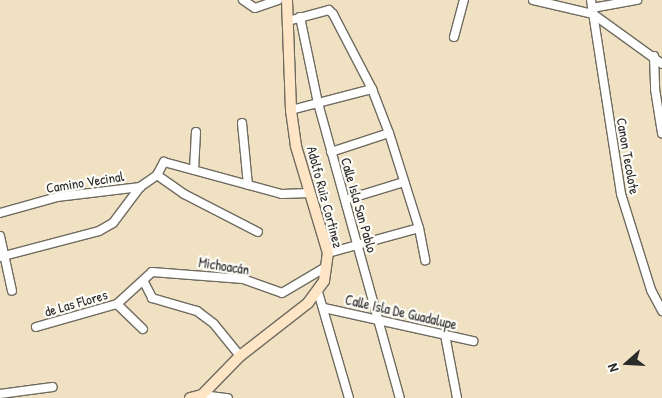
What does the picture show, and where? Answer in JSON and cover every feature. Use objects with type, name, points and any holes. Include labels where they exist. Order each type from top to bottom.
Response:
[{"type":"main road","name":"Adolfo Ruiz Cortinez","points":[[287,0],[291,110],[296,146],[328,253],[326,267],[318,292]]},
{"type":"main road","points":[[190,398],[202,397],[240,356],[318,292]]},
{"type":"street","points":[[243,0],[255,8],[278,0]]},
{"type":"street","points":[[454,37],[464,0]]},
{"type":"street","points":[[533,0],[592,7],[637,0]]},
{"type":"street","points":[[592,7],[658,54],[662,64]]},
{"type":"street","name":"Canon Tecolote","points":[[592,7],[621,194],[651,290],[662,311]]},
{"type":"street","points":[[288,21],[329,10],[372,88],[389,133],[419,228],[425,260]]},
{"type":"street","name":"Calle Isla San Pablo","points":[[300,17],[318,103],[400,398]]},
{"type":"street","points":[[658,54],[655,89],[662,133]]},
{"type":"street","points":[[291,110],[372,88]]},
{"type":"street","points":[[242,123],[248,185]]},
{"type":"street","points":[[196,132],[194,170],[282,194],[310,194]]},
{"type":"street","points":[[331,152],[389,133]]},
{"type":"street","name":"Camino Vecinal","points":[[0,213],[57,197],[140,187],[157,175],[164,162],[194,170]]},
{"type":"street","points":[[157,175],[184,194],[258,232]]},
{"type":"street","points":[[345,200],[404,182]]},
{"type":"street","points":[[1,256],[99,231],[113,223],[140,187]]},
{"type":"street","points":[[328,253],[419,228]]},
{"type":"street","points":[[0,236],[1,256],[12,291]]},
{"type":"street","name":"Michoacán","points":[[144,282],[152,272],[184,272],[243,279],[282,292],[326,267]]},
{"type":"street","points":[[144,282],[152,298],[197,311],[214,324],[240,356]]},
{"type":"street","name":"de Las Flores","points":[[36,327],[117,304],[144,282]]},
{"type":"street","points":[[318,292],[350,398]]},
{"type":"street","points":[[117,304],[143,329]]},
{"type":"street","name":"Calle Isla De Guadalupe","points":[[324,308],[377,318],[473,341]]},
{"type":"street","points":[[444,335],[457,398]]},
{"type":"street","points":[[0,394],[52,387]]},
{"type":"street","points":[[202,397],[228,398]]}]
